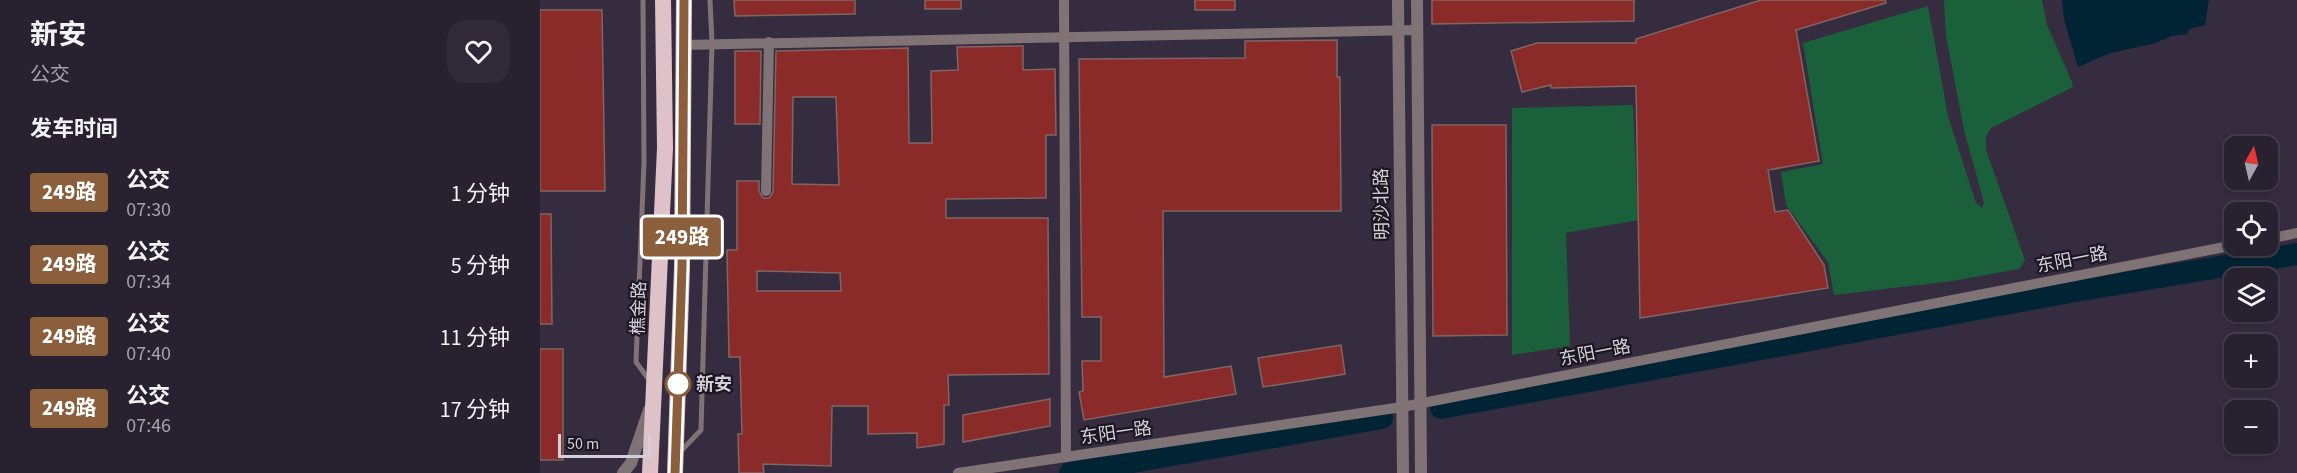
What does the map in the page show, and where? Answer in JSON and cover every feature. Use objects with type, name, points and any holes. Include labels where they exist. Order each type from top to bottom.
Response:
[{"type":"highway","name":"樵金路","points":[[650,473],[656,389],[665,148],[663,0]]},
{"type":"highway","points":[[675,473],[684,0]]},
{"type":"street","points":[[1064,0],[1066,457]]},
{"type":"street","name":"明沙北路","points":[[1398,0],[1403,473]]},
{"type":"street","name":"明沙北路","points":[[1417,0],[1421,473]]},
{"type":"street","points":[[684,45],[1417,30]]},
{"type":"street","points":[[766,191],[769,42]]},
{"type":"street","points":[[2278,237],[2297,233]]},
{"type":"street","name":"东阳一路","points":[[958,473],[1402,407],[2224,247]]},
{"type":"street","points":[[623,473],[631,463],[656,389]]},
{"type":"lane","points":[[643,0],[644,162],[636,362],[656,389]]},
{"type":"lane","points":[[677,455],[701,430],[711,43],[710,0]]},
{"type":"green space","points":[[1944,0],[2042,0],[2047,25],[2072,82],[2073,87],[1991,128],[1986,136],[1986,150],[2025,260],[2019,269],[1952,281],[1834,295],[1828,262],[1786,205],[1781,172],[1823,164],[1803,43],[1928,6],[1948,116],[1976,203],[1982,208],[1984,203],[1964,130],[1946,36]]},
{"type":"green space","points":[[1633,105],[1638,220],[1566,233],[1570,346],[1512,355],[1512,108]]},
{"type":"water","points":[[2062,0],[2209,0],[2205,25],[2189,29],[2187,34],[2110,53],[2078,67],[2064,19]]},
{"type":"building","points":[[734,0],[855,0],[855,14],[735,16]]},
{"type":"building","points":[[925,0],[961,0],[961,9],[925,9]]},
{"type":"building","points":[[1195,0],[1235,0],[1235,10],[1195,10]]},
{"type":"building","points":[[1432,0],[1634,0],[1634,21],[1432,24]]},
{"type":"building","points":[[1761,0],[1885,0],[1886,3],[1796,30],[1819,161],[1768,170],[1775,212],[1788,210],[1824,265],[1828,288],[1640,318],[1636,86],[1551,88],[1551,85],[1522,92],[1511,51],[1537,43],[1636,43],[1636,39]]},
{"type":"building","points":[[540,10],[602,10],[605,191],[540,191]]},
{"type":"building","points":[[1337,40],[1337,77],[1340,77],[1341,211],[1163,211],[1164,377],[1231,366],[1236,394],[1084,420],[1079,392],[1083,391],[1082,361],[1101,361],[1101,317],[1082,317],[1079,59],[1245,58],[1245,41]]},
{"type":"building","points":[[1023,46],[1023,70],[1055,69],[1056,135],[1046,135],[1046,198],[946,199],[946,218],[1048,218],[1049,374],[948,375],[949,405],[944,405],[944,444],[917,448],[917,433],[868,434],[868,406],[832,406],[831,466],[763,464],[764,473],[739,473],[738,434],[742,434],[740,357],[729,357],[727,250],[737,250],[737,181],[759,181],[759,191],[763,198],[769,198],[773,192],[776,51],[908,48],[909,143],[932,143],[931,71],[958,70],[957,47]],"holes":[[[793,97],[836,97],[839,185],[792,184]],[[757,271],[840,273],[841,291],[757,291]]]},
{"type":"building","points":[[735,51],[761,51],[760,124],[735,124]]},
{"type":"building","points":[[1432,125],[1506,125],[1507,335],[1433,336]]},
{"type":"building","points":[[540,214],[551,214],[552,324],[540,324]]},
{"type":"building","points":[[1341,345],[1345,374],[1263,387],[1258,358]]},
{"type":"building","points":[[540,349],[563,349],[563,460],[540,460]]},
{"type":"building","points":[[1050,399],[1050,426],[963,442],[963,415]]},
{"type":"waterway","points":[[1441,408],[2070,292],[2297,254]]},
{"type":"waterway","points":[[1070,473],[1382,418]]},
{"type":"bus line","name":"249路","points":[[675,473],[682,267],[684,0]]},
{"type":"place","name":"新安","points":[[678,384]]}]
